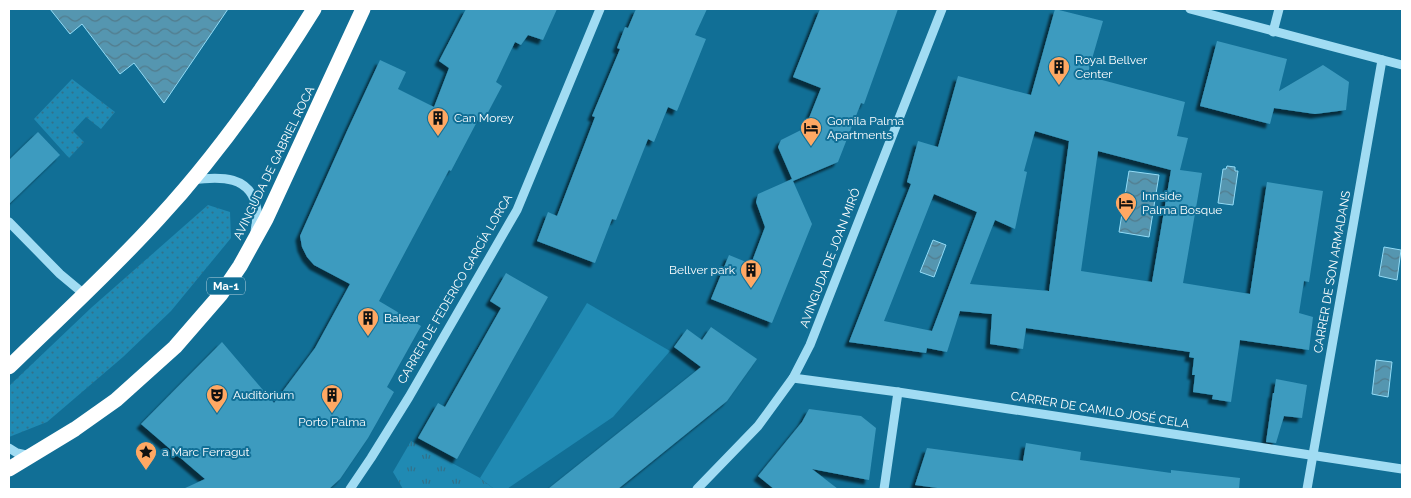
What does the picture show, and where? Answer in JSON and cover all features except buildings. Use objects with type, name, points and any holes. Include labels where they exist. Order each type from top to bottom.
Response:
[{"type":"highway","points":[[9,367],[159,219],[248,110],[314,9]]},
{"type":"highway","name":"AVINGUDA DE GABRIEL ROCA","points":[[9,469],[75,429],[116,400],[175,347],[221,294],[254,242],[289,173],[363,9]]},
{"type":"street","name":"CARRER DE FEDERICO GARCÍA LORCA","points":[[350,489],[409,397],[517,210],[600,9]]},
{"type":"street","name":"AVINGUDA DE JOAN MIRÓ","points":[[697,489],[758,426],[793,378],[810,345],[942,9]]},
{"type":"street","points":[[1190,9],[1402,65]]},
{"type":"street","points":[[1273,32],[1279,9]]},
{"type":"street","name":"CARRER DE SON ARMADANS","points":[[1307,489],[1382,60]]},
{"type":"street","points":[[192,180],[212,177],[244,184],[252,194],[257,211],[254,242]]},
{"type":"street","points":[[9,222],[60,274],[84,294]]},
{"type":"street","name":"CARRER DE CAMILO JOSÉ CELA","points":[[793,378],[898,392],[1402,469]]},
{"type":"street","points":[[884,489],[898,392]]},
{"type":"street","points":[[9,448],[17,453],[32,456]]},
{"type":"green space","points":[[72,79],[115,112],[101,129],[86,117],[73,131],[84,142],[69,158],[34,119]]},
{"type":"green space","points":[[208,205],[230,212],[231,238],[171,311],[123,357],[47,422],[9,437],[9,386],[91,308]]},
{"type":"green space","points":[[587,303],[670,351],[613,417],[507,489],[494,489],[480,478]]},
{"type":"green space","points":[[411,441],[480,478],[494,489],[403,489],[393,472]]},
{"type":"water","points":[[50,9],[228,9],[164,103],[134,63],[120,74],[82,24],[70,34]]},
{"type":"water","points":[[1227,166],[1235,167],[1235,171],[1238,171],[1233,205],[1218,203],[1223,169],[1226,169]]},
{"type":"water","points":[[1129,171],[1159,175],[1149,237],[1119,232]]},
{"type":"water","points":[[933,240],[946,245],[934,277],[920,272]]},
{"type":"water","points":[[1384,247],[1401,250],[1397,280],[1379,276]]},
{"type":"water","points":[[1376,360],[1392,362],[1388,397],[1372,394]]},
{"type":"place","name":"Royal Bellver Center","points":[[1059,86]]},
{"type":"place","name":"Can Morey","points":[[438,137]]},
{"type":"place","name":"Gomila Palma Apartments","points":[[811,147]]},
{"type":"place","name":"Innside Palma Bosque","points":[[1126,222]]},
{"type":"place","name":"Bellver park","points":[[751,289]]},
{"type":"place","name":"Balear","points":[[368,337]]},
{"type":"place","name":"Auditòrium","points":[[217,414]]},
{"type":"place","name":"Porto Palma","points":[[332,414]]},
{"type":"place","name":"a Marc Ferragut","points":[[146,471]]}]
